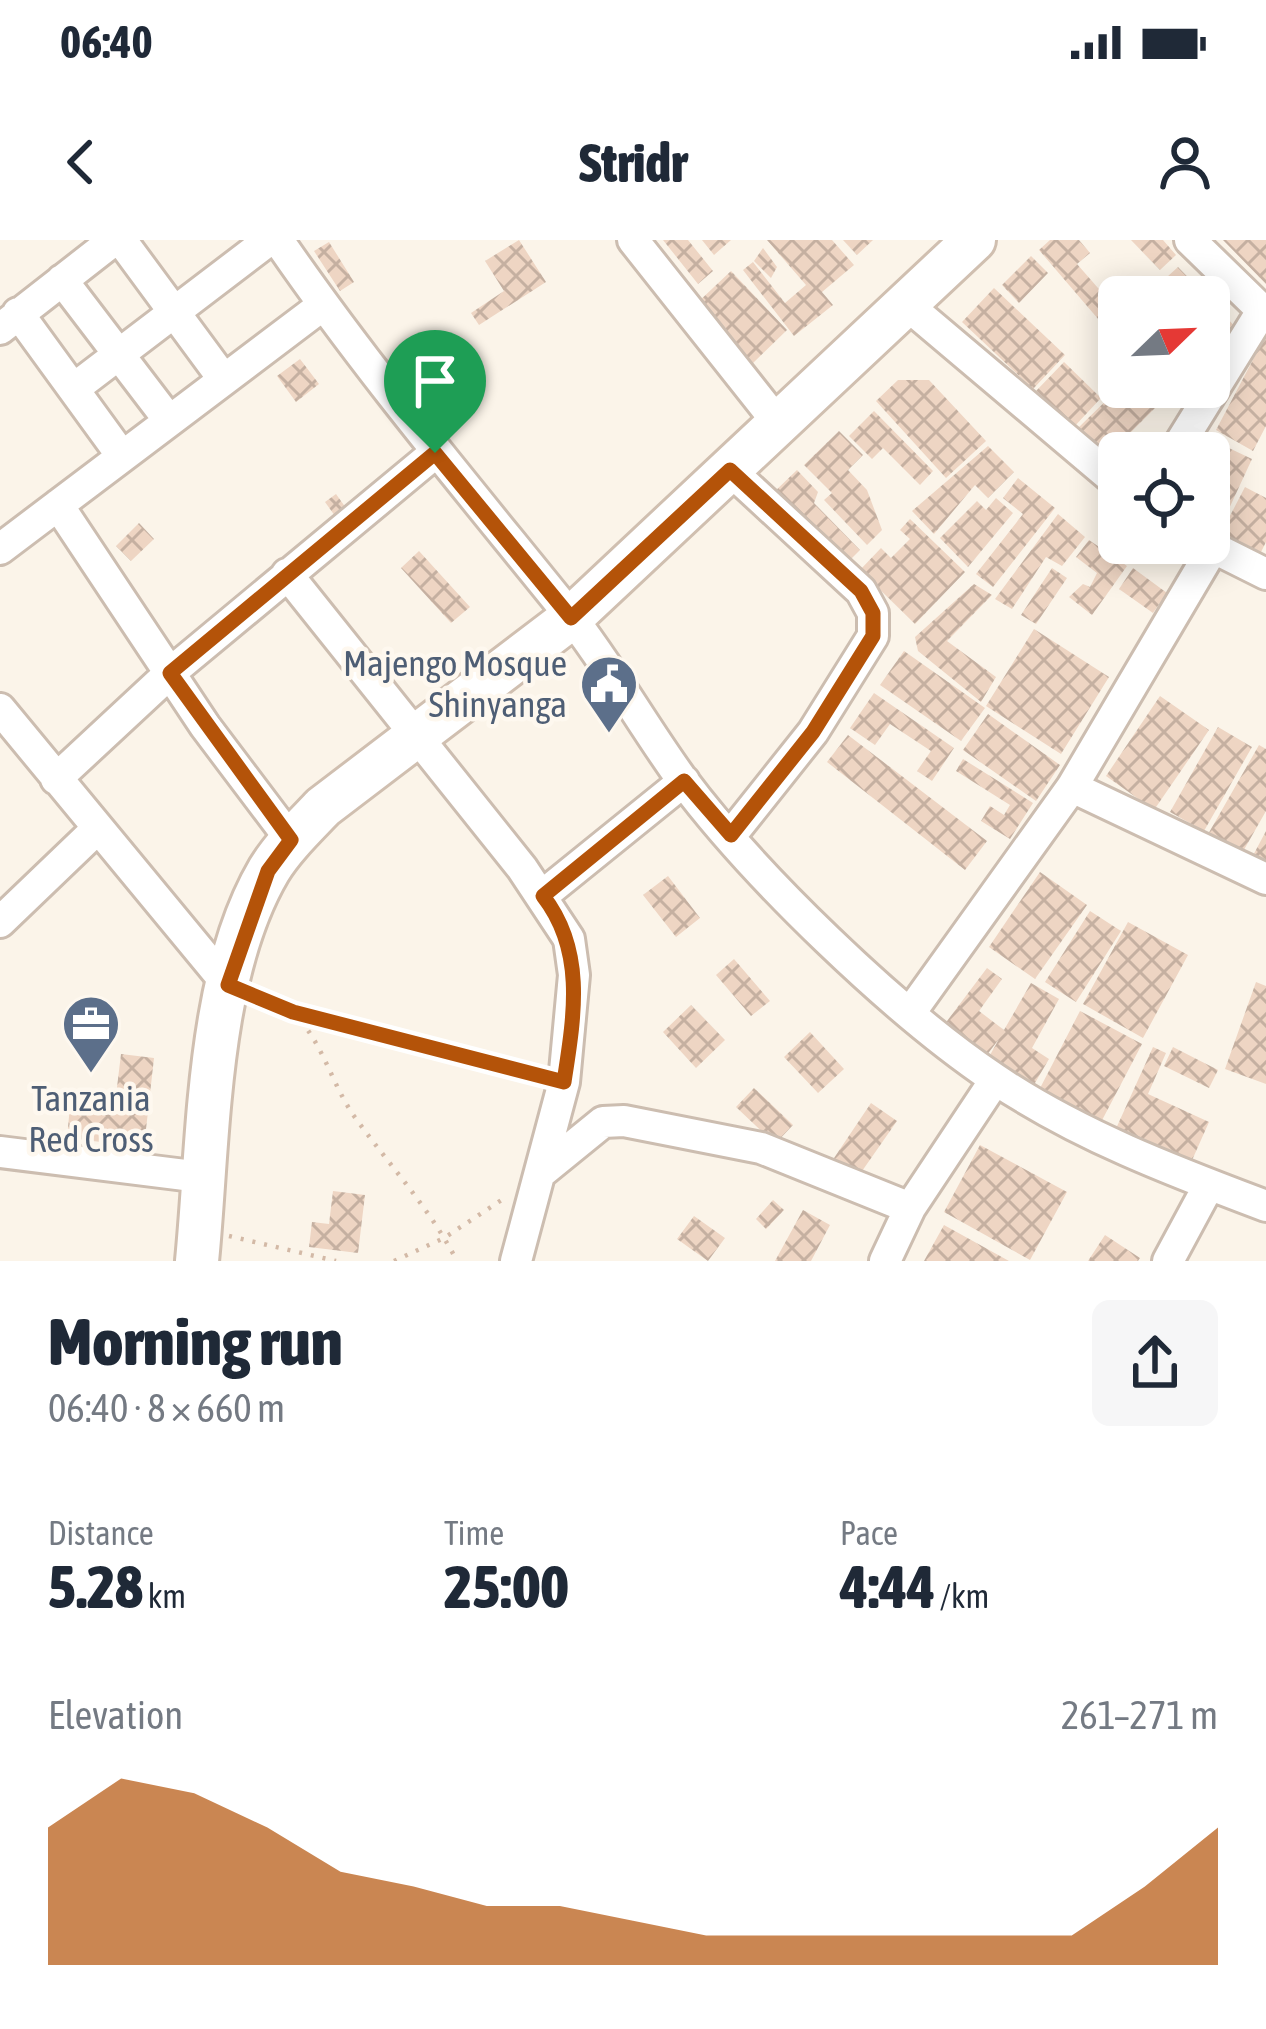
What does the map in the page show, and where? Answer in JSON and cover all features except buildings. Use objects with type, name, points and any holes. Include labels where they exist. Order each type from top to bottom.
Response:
[{"type":"street","points":[[122,456],[76,387],[9,321],[117,240],[222,377]]},
{"type":"street","points":[[76,387],[268,240]]},
{"type":"street","points":[[278,240],[435,453],[571,618],[684,781],[731,835],[910,1013],[995,1080],[1107,1143],[1266,1206]]},
{"type":"street","points":[[633,240],[778,423]]},
{"type":"street","points":[[198,1247],[201,1177],[228,985],[268,871],[291,840],[323,807],[571,618],[974,240]]},
{"type":"street","points":[[1187,432],[1264,312],[1190,240]]},
{"type":"street","points":[[62,280],[168,419]]},
{"type":"street","points":[[906,304],[1098,466]]},
{"type":"street","points":[[0,549],[323,305]]},
{"type":"street","points":[[56,778],[170,673],[435,453]]},
{"type":"street","points":[[730,470],[861,591],[873,613],[873,636],[813,732],[731,835]]},
{"type":"street","points":[[58,505],[170,673],[291,840]]},
{"type":"street","points":[[1230,556],[1266,574]]},
{"type":"street","points":[[910,1013],[1072,787],[1198,564]]},
{"type":"street","points":[[287,574],[543,896],[569,939],[574,974],[564,1082],[516,1261]]},
{"type":"street","points":[[0,709],[228,985]]},
{"type":"street","points":[[543,896],[684,781]]},
{"type":"street","points":[[1072,787],[1266,879]]},
{"type":"street","points":[[0,922],[98,828]]},
{"type":"street","points":[[885,1261],[910,1208],[995,1080]]},
{"type":"street","points":[[539,1174],[603,1122],[624,1120],[760,1148],[910,1208]]},
{"type":"street","points":[[0,1152],[201,1177]]},
{"type":"street","points":[[1168,1261],[1209,1185]]},
{"type":"path","points":[[228,985],[293,1012],[564,1082]]},
{"type":"path","points":[[293,1012],[320,1042],[354,1116],[410,1182],[457,1261]]},
{"type":"path","points":[[394,1261],[444,1238],[539,1174]]},
{"type":"path","points":[[198,1247],[245,1238],[336,1261]]},
{"type":"place","name":"Majengo Mosque Shinyanga","points":[[609,735]]},
{"type":"place","name":"Tanzania Red Cross","points":[[91,1075]]},
{"type":"route","points":[[435,453],[571,618],[730,470],[861,591],[873,613],[873,636],[813,732],[731,835],[684,781],[543,896],[569,939],[574,974],[564,1082],[485,1066],[340,1021],[293,1012],[228,985],[268,871],[291,840],[170,673],[435,453]]}]
